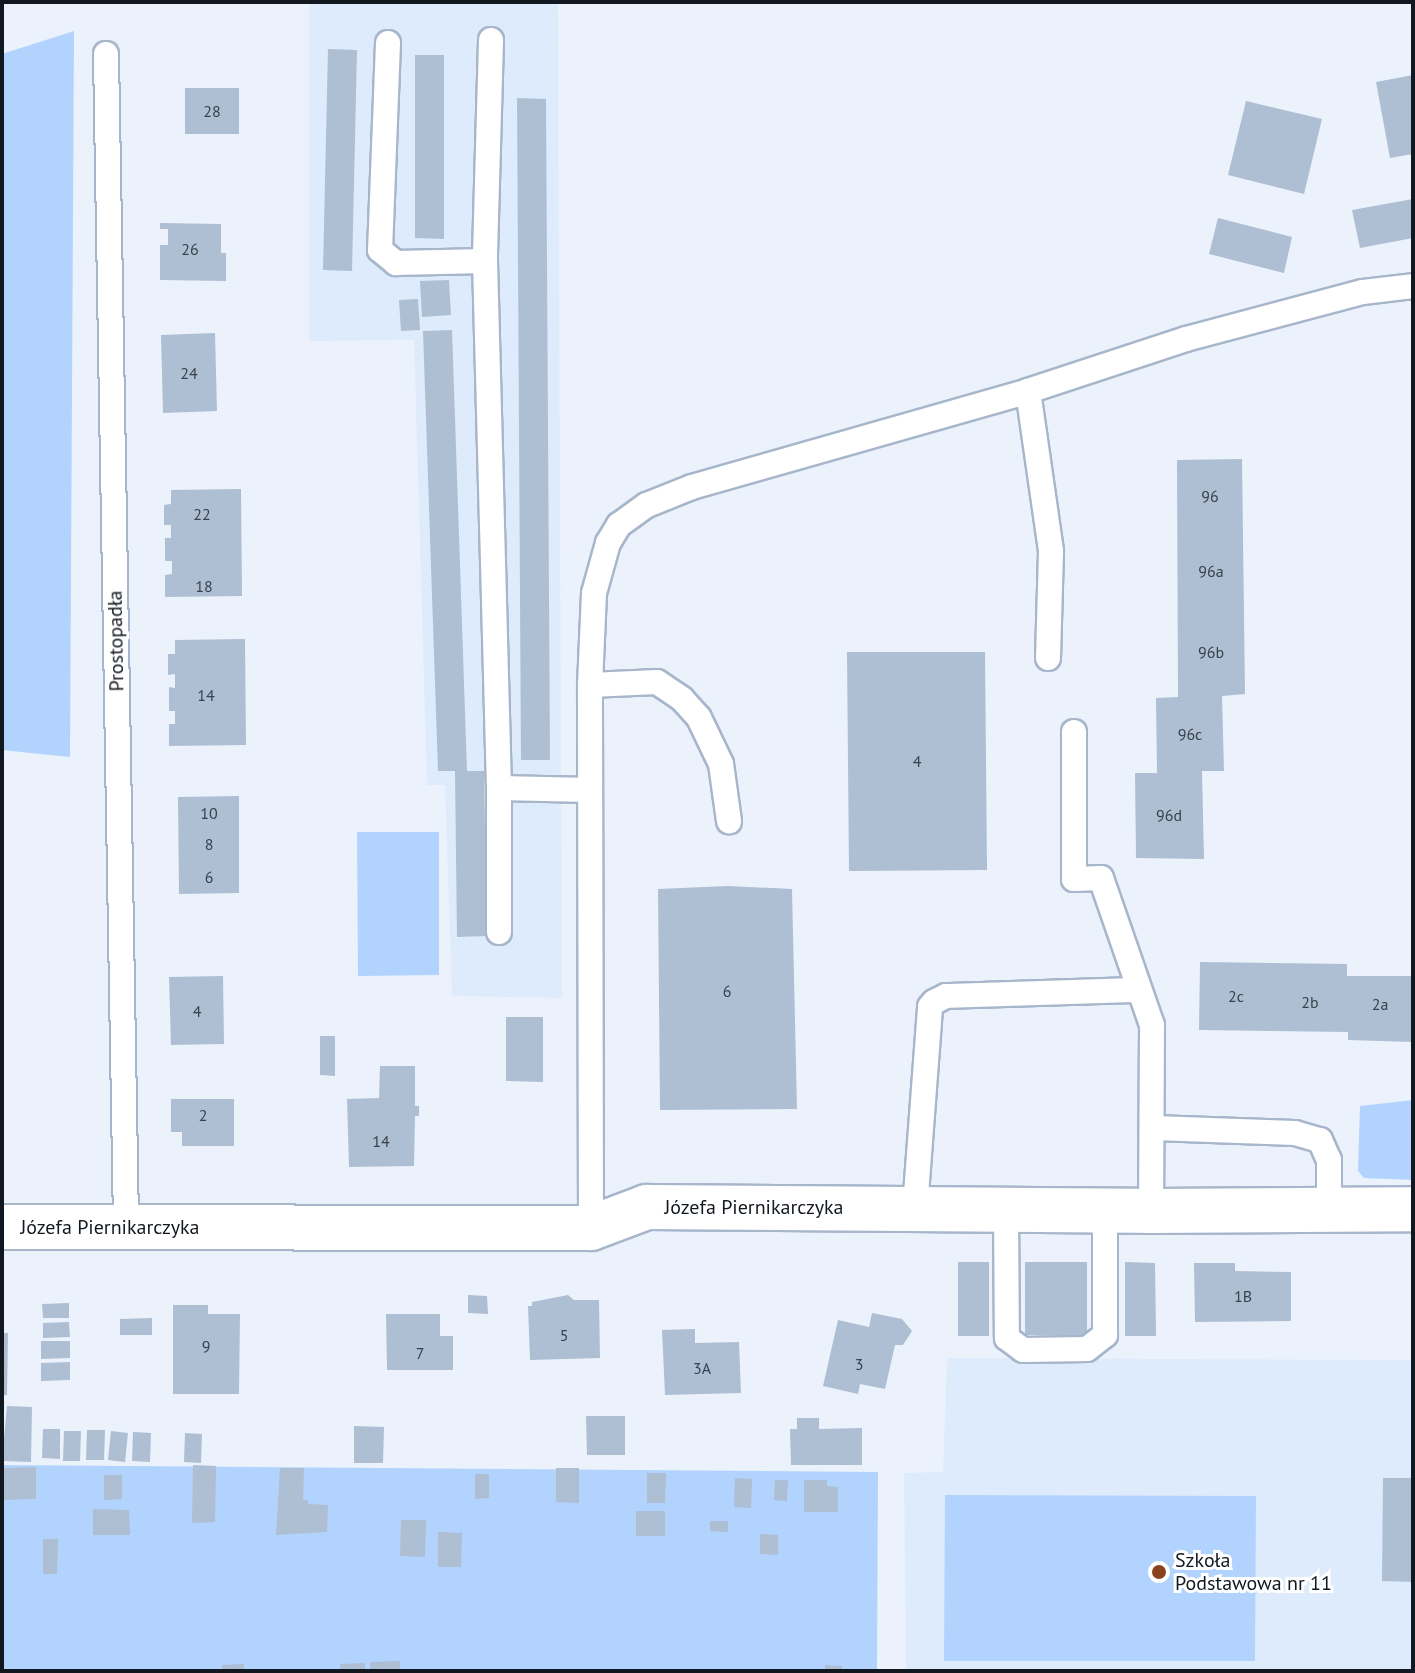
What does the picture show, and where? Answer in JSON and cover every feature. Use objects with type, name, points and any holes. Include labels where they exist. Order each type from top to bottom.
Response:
[{"type":"street","name":"Józefa Piernikarczyka","points":[[2,1227],[591,1228],[647,1207],[1151,1211],[1413,1209]]},
{"type":"lane","points":[[491,40],[485,261],[499,788],[499,932]]},
{"type":"lane","points":[[388,43],[380,250],[396,263],[485,261]]},
{"type":"lane","name":"Prostopadła","points":[[106,54],[126,1227]]},
{"type":"lane","points":[[591,1228],[590,685],[594,593],[608,543],[619,525],[647,505],[692,487],[1028,391],[1186,339],[1363,292],[1413,286]]},
{"type":"lane","points":[[1028,391],[1051,551],[1048,658]]},
{"type":"lane","points":[[590,685],[657,682],[682,699],[699,718],[721,764],[729,821]]},
{"type":"lane","points":[[1074,732],[1074,879],[1101,878],[1152,1025],[1154,1128],[1151,1211]]},
{"type":"lane","points":[[499,788],[590,790]]},
{"type":"lane","points":[[915,1208],[930,1007],[934,1002],[946,996],[1138,990]]},
{"type":"lane","points":[[1154,1128],[1295,1133],[1320,1140],[1325,1143],[1329,1160],[1329,1208]]},
{"type":"lane","points":[[1006,1209],[1007,1338],[1023,1350],[1087,1349],[1105,1335],[1105,1210]]},
{"type":"shaded area","points":[[558,2],[562,998],[452,996],[445,785],[427,785],[414,340],[309,341],[309,4]]},
{"type":"shaded area","points":[[74,31],[70,757],[2,750],[2,54]]},
{"type":"shaded area","points":[[357,832],[439,832],[439,975],[358,976]]},
{"type":"shaded area","points":[[1413,1100],[1413,1180],[1364,1178],[1358,1171],[1360,1106]]},
{"type":"shaded area","name":"Szkoła Podstawowa nr 11","points":[[947,1358],[1413,1360],[1413,1671],[906,1671],[904,1473],[943,1472]]},
{"type":"shaded area","points":[[2,1465],[878,1472],[877,1671],[2,1671]]},
{"type":"shaded area","points":[[945,1495],[1256,1496],[1255,1661],[944,1661]]},
{"type":"building","points":[[328,49],[357,50],[352,271],[323,270]]},
{"type":"building","points":[[415,55],[444,55],[444,239],[415,238]]},
{"type":"building","points":[[1413,75],[1413,154],[1390,158],[1376,82]]},
{"type":"building","points":[[185,88],[239,88],[239,134],[185,134]]},
{"type":"building","points":[[517,98],[546,99],[550,760],[521,760]]},
{"type":"building","points":[[1246,101],[1322,119],[1304,194],[1228,175]]},
{"type":"building","points":[[1413,199],[1413,238],[1360,248],[1352,210]]},
{"type":"building","points":[[1218,218],[1292,237],[1284,273],[1209,254]]},
{"type":"building","points":[[160,223],[221,224],[221,253],[226,253],[226,281],[160,280],[160,245],[168,245],[168,229],[160,229]]},
{"type":"building","points":[[449,280],[451,315],[422,317],[420,281]]},
{"type":"building","points":[[418,299],[420,330],[401,331],[399,300]]},
{"type":"building","points":[[452,330],[467,771],[484,771],[487,936],[457,937],[455,771],[438,771],[423,331]]},
{"type":"building","points":[[215,333],[217,411],[163,413],[161,335]]},
{"type":"building","points":[[1242,459],[1245,694],[1222,696],[1224,771],[1202,771],[1204,859],[1136,858],[1135,773],[1157,773],[1156,698],[1178,697],[1177,460]]},
{"type":"building","points":[[241,489],[242,596],[165,597],[165,575],[172,574],[172,561],[165,561],[165,538],[171,538],[171,525],[164,525],[164,505],[171,504],[171,490]]},
{"type":"building","points":[[245,639],[246,745],[169,746],[169,724],[175,724],[175,711],[169,711],[169,687],[175,688],[175,674],[168,675],[168,654],[175,654],[175,640]]},
{"type":"building","points":[[847,652],[985,652],[987,870],[849,871]]},
{"type":"building","points":[[239,796],[239,893],[179,894],[178,797]]},
{"type":"building","points":[[728,886],[792,889],[797,1109],[660,1110],[658,889]]},
{"type":"building","points":[[1200,962],[1347,964],[1347,976],[1413,976],[1413,1042],[1348,1040],[1348,1032],[1199,1030]]},
{"type":"building","points":[[223,976],[224,1044],[171,1045],[169,977]]},
{"type":"building","points":[[506,1017],[543,1017],[543,1082],[506,1081]]},
{"type":"building","points":[[320,1036],[335,1036],[335,1076],[320,1075]]},
{"type":"building","points":[[380,1066],[415,1066],[415,1106],[419,1106],[419,1116],[415,1116],[414,1166],[349,1167],[347,1099],[379,1098]]},
{"type":"building","points":[[171,1099],[234,1099],[234,1146],[182,1146],[182,1132],[171,1132]]},
{"type":"building","points":[[958,1262],[989,1262],[989,1336],[958,1336]]},
{"type":"building","points":[[1025,1262],[1087,1262],[1087,1335],[1025,1335]]},
{"type":"building","points":[[1125,1262],[1155,1263],[1156,1336],[1125,1336]]},
{"type":"building","points":[[1194,1263],[1235,1263],[1235,1271],[1291,1272],[1291,1321],[1195,1322]]},
{"type":"building","points":[[468,1295],[487,1296],[488,1314],[468,1313]]},
{"type":"building","points":[[568,1295],[574,1300],[599,1300],[600,1358],[530,1360],[528,1306],[532,1306],[532,1302]]},
{"type":"building","points":[[69,1303],[69,1318],[43,1318],[42,1304]]},
{"type":"building","points":[[173,1305],[208,1305],[208,1314],[240,1314],[239,1394],[173,1394]]},
{"type":"building","points":[[872,1313],[902,1319],[912,1331],[903,1345],[895,1345],[885,1389],[860,1384],[858,1394],[823,1386],[838,1320],[869,1327]]},
{"type":"building","points":[[386,1314],[440,1314],[440,1336],[453,1336],[453,1370],[387,1370]]},
{"type":"building","points":[[152,1318],[152,1335],[120,1335],[120,1319]]},
{"type":"building","points":[[69,1322],[70,1337],[43,1338],[43,1323]]},
{"type":"building","points":[[695,1329],[695,1343],[739,1342],[741,1393],[665,1395],[662,1330]]},
{"type":"building","points":[[2,1333],[8,1333],[7,1395],[2,1395]]},
{"type":"building","points":[[41,1341],[70,1341],[70,1358],[41,1359]]},
{"type":"building","points":[[70,1362],[70,1380],[41,1381],[41,1363]]},
{"type":"building","points":[[7,1406],[32,1407],[31,1462],[2,1461]]},
{"type":"building","points":[[586,1416],[625,1416],[625,1455],[587,1455]]},
{"type":"building","points":[[797,1418],[819,1418],[819,1429],[862,1428],[862,1465],[791,1465],[790,1429],[797,1429]]},
{"type":"building","points":[[354,1426],[384,1427],[383,1463],[354,1463]]},
{"type":"building","points":[[43,1429],[60,1429],[60,1459],[42,1458]]},
{"type":"building","points":[[87,1430],[105,1430],[104,1460],[86,1460]]},
{"type":"building","points":[[64,1431],[81,1431],[80,1461],[63,1461]]},
{"type":"building","points":[[111,1431],[128,1433],[125,1462],[108,1460]]},
{"type":"building","points":[[133,1432],[151,1433],[150,1462],[132,1461]]},
{"type":"building","points":[[185,1433],[202,1434],[201,1463],[184,1462]]},
{"type":"building","points":[[193,1465],[216,1466],[215,1522],[192,1523]]},
{"type":"building","points":[[36,1467],[36,1499],[2,1500],[2,1468]]},
{"type":"building","points":[[280,1468],[304,1468],[303,1500],[308,1500],[308,1504],[328,1505],[327,1532],[276,1535]]},
{"type":"building","points":[[556,1468],[579,1468],[579,1503],[556,1502]]},
{"type":"building","points":[[647,1473],[666,1473],[665,1503],[647,1503]]},
{"type":"building","points":[[475,1474],[489,1474],[489,1498],[475,1499]]},
{"type":"building","points":[[104,1475],[122,1475],[122,1499],[104,1500]]},
{"type":"building","points":[[735,1478],[752,1479],[751,1508],[734,1507]]},
{"type":"building","points":[[1383,1478],[1413,1478],[1413,1582],[1382,1581]]},
{"type":"building","points":[[775,1480],[788,1480],[787,1501],[774,1500]]},
{"type":"building","points":[[804,1480],[827,1480],[827,1486],[838,1487],[838,1512],[804,1512]]},
{"type":"building","points":[[93,1509],[129,1510],[130,1535],[93,1535]]},
{"type":"building","points":[[636,1511],[665,1511],[665,1536],[636,1536]]},
{"type":"building","points":[[401,1520],[426,1520],[425,1557],[400,1556]]},
{"type":"building","points":[[710,1521],[728,1521],[728,1532],[710,1531]]},
{"type":"building","points":[[438,1532],[462,1533],[461,1567],[438,1567]]},
{"type":"building","points":[[760,1534],[778,1535],[778,1555],[760,1554]]},
{"type":"building","points":[[43,1539],[58,1539],[57,1574],[43,1574]]},
{"type":"building","points":[[400,1661],[400,1671],[370,1671],[370,1662]]},
{"type":"building","points":[[365,1663],[365,1671],[340,1671],[340,1664]]},
{"type":"building","points":[[244,1664],[244,1671],[222,1671],[222,1665]]},
{"type":"building","points":[[825,1665],[842,1666],[842,1671],[825,1671]]},
{"type":"place","name":"Szkoła Podstawowa nr 11","points":[[1159,1572]]}]
